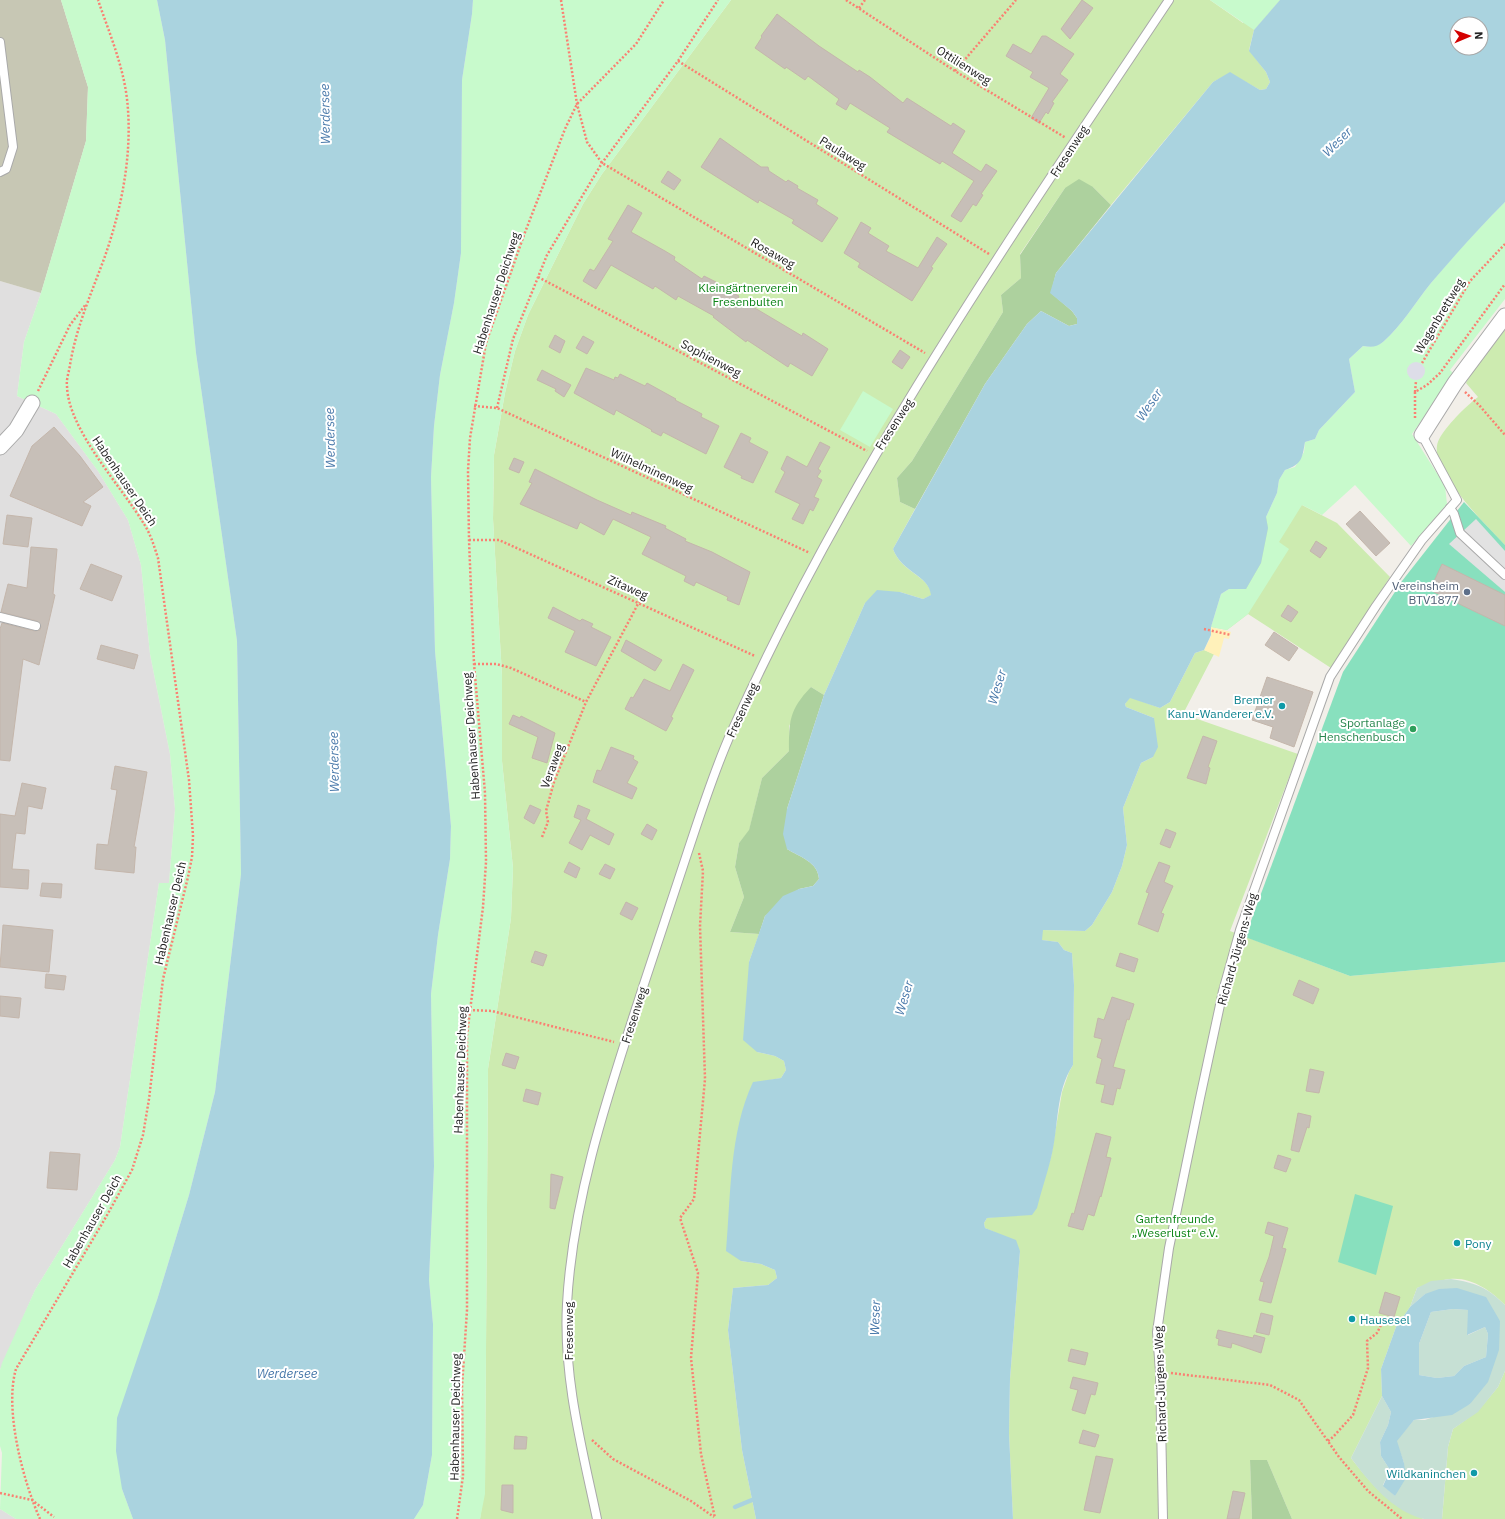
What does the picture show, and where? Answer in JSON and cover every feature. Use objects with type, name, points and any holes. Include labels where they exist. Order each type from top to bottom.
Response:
[{"type":"street","points":[[1422,435],[1455,383],[1505,316]]},
{"type":"street","points":[[0,447],[16,430],[32,402]]},
{"type":"lane","name":"Fresenweg","points":[[596,1519],[568,1372],[567,1305],[574,1236],[592,1157],[624,1044],[694,832],[729,736],[765,660],[874,455],[998,260],[1169,0]]},
{"type":"lane","points":[[0,42],[12,147],[6,170],[0,172]]},
{"type":"lane","points":[[1422,435],[1457,500],[1450,508],[1454,514],[1460,532],[1505,574]]},
{"type":"lane","name":"Richard-Jürgens-Weg","points":[[1163,1519],[1160,1372],[1157,1332],[1169,1248],[1223,991],[1240,930],[1330,677],[1376,606],[1422,540],[1450,508]]},
{"type":"lane","points":[[0,617],[36,626]]},
{"type":"path","name":"Habenhauser Deich","points":[[40,1519],[32,1500],[16,1437],[12,1383],[16,1369],[106,1217],[132,1170],[144,1135],[150,1099],[163,980],[192,857],[193,836],[189,780],[158,558],[152,539],[144,524],[102,465],[81,430],[72,409],[66,386],[72,356],[87,302],[104,257],[120,206],[129,139],[126,97],[115,50],[98,0]]},
{"type":"path","points":[[560,0],[577,104],[587,142],[602,163]]},
{"type":"path","name":"Habenhauser Deichweg","points":[[457,1519],[463,1476],[462,1386],[467,1310],[467,1036],[469,1010],[483,907],[486,862],[485,793],[474,664],[469,540],[468,471],[474,406],[486,343],[524,235],[565,129],[577,104],[636,44],[664,0]]},
{"type":"path","points":[[497,408],[513,339],[547,255],[602,163],[678,61],[718,0]]},
{"type":"path","name":"Ottilienweg","points":[[846,0],[955,71],[1074,143]]},
{"type":"path","points":[[859,8],[866,0]]},
{"type":"path","points":[[955,71],[1016,0]]},
{"type":"path","name":"Paulaweg","points":[[678,61],[998,260]]},
{"type":"path","name":"Rosaweg","points":[[602,163],[935,359]]},
{"type":"path","name":"Wagenbrettweg","points":[[1422,364],[1470,281],[1505,244]]},
{"type":"path","name":"Sophienweg","points":[[538,277],[874,455]]},
{"type":"path","points":[[1415,392],[1427,385],[1440,372],[1505,284]]},
{"type":"path","name":"Habenhauser Deich","points":[[32,402],[70,325],[87,302]]},
{"type":"path","points":[[1416,381],[1415,424],[1422,435]]},
{"type":"path","points":[[1455,383],[1479,405],[1505,436]]},
{"type":"path","name":"Wilhelminenweg","points":[[474,406],[497,408],[819,558]]},
{"type":"path","name":"Zitaweg","points":[[469,540],[499,540],[765,660]]},
{"type":"path","name":"Veraweg","points":[[542,837],[548,822],[546,811],[554,782],[586,702],[639,602]]},
{"type":"path","points":[[1204,629],[1231,635]]},
{"type":"path","points":[[474,664],[496,664],[511,668],[586,702]]},
{"type":"path","points":[[694,832],[703,871],[700,926],[705,1079],[694,1199],[680,1218],[698,1273],[691,1358],[701,1454],[715,1518]]},
{"type":"path","points":[[469,1010],[492,1011],[624,1044]]},
{"type":"path","points":[[1328,1441],[1333,1438],[1353,1415],[1368,1368],[1367,1341],[1377,1333],[1384,1319]]},
{"type":"path","points":[[1160,1372],[1270,1385],[1299,1400],[1328,1441],[1368,1491],[1402,1519]]},
{"type":"path","points":[[578,1428],[613,1459],[690,1501],[715,1518]]},
{"type":"path","points":[[0,1493],[32,1500],[54,1517]]},
{"type":"shaded area","points":[[0,0],[61,0],[88,87],[86,141],[41,293],[0,281]]},
{"type":"shaded area","points":[[0,281],[41,293],[24,342],[17,396],[56,414],[98,471],[128,520],[141,565],[150,654],[170,754],[175,809],[169,883],[159,883],[120,1147],[115,1160],[35,1290],[0,1370]]},
{"type":"shaded area","points":[[1412,362],[1420,362],[1425,367],[1423,378],[1420,380],[1412,380],[1407,375],[1407,367]]},
{"type":"shaded area","points":[[1476,519],[1505,551],[1505,592],[1449,544]]},
{"type":"shaded area","points":[[1451,1279],[1467,1282],[1481,1287],[1505,1305],[1505,1371],[1498,1387],[1478,1412],[1453,1429],[1448,1447],[1442,1519],[1424,1519],[1402,1510],[1392,1503],[1374,1486],[1351,1458],[1382,1396],[1391,1412],[1388,1425],[1380,1442],[1381,1456],[1390,1470],[1383,1485],[1395,1496],[1404,1463],[1396,1441],[1414,1420],[1425,1420],[1470,1404],[1500,1321],[1425,1294],[1410,1307],[1417,1288],[1431,1281]]},
{"type":"shaded area","points":[[1453,1309],[1468,1310],[1468,1335],[1485,1327],[1488,1334],[1486,1357],[1464,1366],[1454,1376],[1437,1378],[1419,1375],[1419,1344],[1431,1312]]},
{"type":"shaded area","points":[[0,1509],[16,1519],[0,1519]]},
{"type":"green space","points":[[61,0],[157,0],[165,40],[196,353],[237,641],[241,874],[215,1092],[189,1195],[157,1300],[122,1489],[133,1519],[16,1519],[0,1509],[2,1453],[0,1446],[0,1370],[35,1290],[115,1160],[120,1147],[159,883],[169,883],[175,809],[170,754],[150,654],[141,565],[128,520],[98,471],[56,414],[17,396],[24,342],[41,293],[86,141],[88,87]]},
{"type":"green space","points":[[473,0],[731,0],[602,174],[583,204],[528,315],[515,351],[505,393],[494,455],[493,519],[502,676],[502,761],[513,868],[511,918],[488,1069],[485,1494],[480,1519],[414,1519],[423,1505],[432,1455],[433,1324],[429,1280],[434,1166],[431,994],[438,935],[450,859],[451,826],[435,651],[431,477],[434,426],[440,375],[454,303],[461,253],[462,80]]},
{"type":"green space","name":"Kleingärtnerverein Fresenbulten","points":[[731,0],[1210,0],[1243,23],[1255,0],[1280,0],[1254,30],[1249,50],[1266,72],[1270,82],[1266,89],[1260,90],[1230,73],[1213,82],[1111,205],[1093,187],[1065,188],[1020,254],[1021,278],[1001,295],[1003,312],[912,461],[897,478],[900,502],[915,509],[893,549],[902,564],[930,588],[932,595],[923,599],[900,592],[865,603],[824,695],[811,687],[789,726],[789,751],[762,778],[749,831],[739,843],[735,867],[744,897],[730,932],[759,934],[749,962],[757,1052],[775,1056],[784,1061],[786,1070],[781,1078],[770,1080],[741,1261],[761,1264],[775,1270],[777,1278],[768,1285],[733,1288],[728,1330],[742,1450],[756,1519],[480,1519],[485,1485],[488,1069],[511,918],[513,868],[502,761],[502,676],[493,519],[494,455],[505,393],[515,351],[528,315],[583,204],[602,174]]},
{"type":"green space","points":[[1210,0],[1280,0],[1254,30]]},
{"type":"green space","points":[[1079,179],[1093,187],[1111,205],[1056,273],[1051,293],[1072,311],[1077,318],[1077,324],[1069,326],[1041,311],[1027,324],[985,384],[915,509],[900,502],[897,478],[912,461],[1003,312],[1001,295],[1021,278],[1020,255],[1065,188]]},
{"type":"green space","points":[[1505,202],[1505,299],[1450,370],[1454,374],[1412,434],[1445,486],[1447,504],[1411,546],[1355,485],[1322,515],[1302,505],[1279,542],[1289,549],[1248,614],[1227,630],[1211,627],[1221,594],[1229,589],[1246,589],[1261,563],[1268,528],[1266,517],[1277,493],[1279,480],[1285,470],[1295,467],[1304,452],[1305,442],[1315,439],[1319,430],[1355,392],[1349,359],[1363,346],[1378,345],[1390,335],[1449,262]]},
{"type":"green space","points":[[1505,330],[1505,545],[1452,484],[1443,470],[1438,457],[1437,446],[1442,434],[1460,413],[1478,397],[1466,383],[1471,374]]},
{"type":"green space","points":[[863,391],[893,409],[870,447],[840,430]]},
{"type":"green space","name":"Sportanlage Henschenbusch","points":[[1464,502],[1505,545],[1505,962],[1350,976],[1245,937],[1343,672],[1402,581]]},
{"type":"green space","points":[[1302,505],[1337,523],[1390,577],[1331,668],[1248,614],[1227,630],[1211,627],[1266,517]]},
{"type":"green space","name":"Gartenfreunde „Weserlust“ e.V.","points":[[1204,650],[1214,654],[1183,714],[1298,754],[1230,931],[1350,976],[1505,962],[1505,1305],[1487,1290],[1466,1280],[1450,1279],[1437,1281],[1417,1288],[1410,1307],[1396,1327],[1381,1369],[1382,1396],[1351,1458],[1375,1487],[1383,1494],[1401,1507],[1424,1519],[1292,1519],[1267,1460],[1250,1460],[1252,1519],[1013,1519],[1009,1433],[1010,1379],[1020,1251],[994,1232],[985,1228],[984,1223],[987,1218],[995,1217],[1046,1173],[1051,1157],[1062,1092],[1073,1065],[1074,985],[1072,953],[1064,950],[1058,942],[1041,940],[1042,930],[1085,931],[1092,925],[1112,892],[1122,866],[1127,845],[1123,808],[1141,763],[1153,757],[1154,718],[1126,707],[1125,704],[1130,697],[1160,708],[1170,702],[1195,653]]},
{"type":"green space","points":[[811,687],[824,695],[787,809],[787,849],[812,864],[818,873],[819,879],[813,886],[799,889],[765,916],[759,934],[730,932],[744,897],[735,867],[739,843],[749,830],[762,778],[789,751],[789,732],[794,709]]},
{"type":"green space","points":[[1355,1194],[1393,1206],[1376,1275],[1338,1262]]},
{"type":"green space","points":[[1505,1371],[1505,1519],[1442,1519],[1448,1447],[1453,1429],[1478,1411],[1498,1387]]},
{"type":"green space","points":[[1250,1460],[1267,1460],[1292,1519],[1252,1519]]},
{"type":"sand","points":[[1211,627],[1231,632],[1229,639],[1224,638],[1219,657],[1204,650],[1211,636]]},
{"type":"water","name":"Werdersee","points":[[157,0],[473,0],[462,80],[461,253],[454,303],[440,375],[434,426],[431,477],[435,651],[451,826],[450,859],[438,935],[431,994],[434,1166],[429,1280],[433,1324],[432,1455],[423,1505],[414,1519],[133,1519],[122,1489],[116,1451],[117,1418],[157,1300],[189,1195],[215,1092],[241,874],[237,641],[196,353],[165,40]]},
{"type":"water","name":"Weser","points":[[1280,0],[1505,0],[1505,202],[1431,283],[1390,335],[1378,345],[1371,347],[1363,346],[1349,359],[1355,392],[1319,430],[1315,439],[1305,442],[1302,457],[1298,463],[1285,470],[1279,480],[1277,493],[1266,517],[1268,528],[1261,563],[1246,589],[1229,589],[1221,594],[1211,627],[1211,635],[1204,650],[1195,653],[1170,702],[1160,708],[1130,698],[1125,704],[1126,707],[1154,718],[1158,747],[1153,757],[1141,763],[1123,808],[1127,845],[1122,866],[1112,892],[1092,925],[1085,931],[1043,930],[1042,940],[1058,942],[1064,950],[1072,953],[1074,985],[1073,1065],[1067,1075],[1060,1098],[1054,1146],[1037,1208],[1032,1215],[987,1218],[984,1223],[985,1228],[1016,1240],[1020,1251],[1010,1379],[1009,1433],[1013,1519],[756,1519],[742,1450],[728,1330],[733,1288],[768,1285],[777,1278],[775,1270],[761,1264],[741,1261],[726,1251],[730,1187],[739,1122],[753,1082],[781,1078],[786,1070],[784,1061],[775,1056],[757,1052],[743,1040],[749,962],[765,916],[783,896],[799,889],[813,886],[819,879],[818,873],[812,864],[787,849],[783,834],[787,809],[824,695],[865,603],[877,590],[900,592],[923,599],[931,595],[929,588],[925,583],[902,564],[893,549],[985,384],[1027,324],[1041,311],[1069,326],[1077,324],[1077,318],[1072,311],[1050,293],[1056,273],[1213,82],[1230,72],[1260,90],[1266,89],[1270,82],[1266,72],[1249,51],[1254,30]]},
{"type":"water","points":[[1457,1288],[1486,1297],[1500,1321],[1499,1350],[1488,1382],[1470,1404],[1452,1415],[1414,1420],[1397,1441],[1404,1463],[1406,1478],[1395,1496],[1383,1486],[1390,1470],[1381,1456],[1380,1442],[1388,1425],[1391,1412],[1382,1396],[1381,1369],[1396,1327],[1410,1307],[1425,1294],[1439,1289]],"holes":[[[1453,1309],[1468,1310],[1467,1335],[1485,1327],[1488,1334],[1486,1357],[1464,1366],[1454,1376],[1437,1378],[1419,1375],[1419,1344],[1431,1312]]]},
{"type":"building","points":[[1082,0],[1093,8],[1070,39],[1061,29]]},
{"type":"building","points":[[777,14],[819,46],[858,72],[859,70],[870,77],[903,103],[907,98],[951,126],[953,123],[965,131],[952,153],[981,172],[986,164],[997,171],[981,194],[983,195],[976,206],[973,204],[961,222],[951,216],[974,181],[942,161],[940,164],[887,132],[890,128],[850,103],[846,110],[836,104],[839,99],[808,76],[805,80],[786,67],[785,69],[755,48],[762,37],[761,36]]},
{"type":"building","points":[[1042,36],[1046,36],[1074,54],[1060,74],[1068,80],[1052,102],[1054,103],[1048,114],[1046,112],[1039,123],[1031,118],[1049,88],[1030,77],[1033,72],[1006,56],[1013,44],[1031,54]]},
{"type":"building","points":[[720,138],[761,167],[768,167],[769,171],[786,182],[788,180],[798,186],[797,188],[818,200],[816,204],[838,218],[822,242],[792,223],[794,220],[759,200],[758,203],[701,167]]},
{"type":"building","points":[[668,171],[681,180],[674,190],[661,182]]},
{"type":"building","points":[[628,205],[642,213],[631,232],[675,257],[674,260],[702,279],[704,276],[716,282],[715,284],[739,296],[738,298],[802,336],[803,333],[828,349],[812,376],[790,363],[788,367],[747,340],[746,342],[713,317],[714,316],[678,296],[676,300],[655,286],[653,289],[611,265],[596,289],[583,281],[590,269],[594,271],[613,241],[608,239]]},
{"type":"building","points":[[861,222],[871,228],[868,233],[889,246],[886,251],[918,268],[937,237],[947,244],[931,267],[933,268],[912,301],[858,267],[860,263],[844,253]]},
{"type":"building","points":[[555,335],[565,341],[560,353],[549,347]]},
{"type":"building","points":[[583,336],[594,342],[587,354],[576,348]]},
{"type":"building","points":[[900,350],[910,357],[902,369],[892,362]]},
{"type":"building","points":[[586,368],[614,380],[615,377],[618,378],[620,374],[645,386],[647,383],[702,414],[701,417],[719,426],[706,454],[663,432],[661,436],[616,410],[614,415],[574,393]]},
{"type":"building","points":[[542,370],[571,385],[564,397],[555,391],[556,389],[537,380]]},
{"type":"building","points":[[54,427],[80,456],[103,487],[83,502],[91,506],[82,526],[10,496],[32,446]]},
{"type":"building","points":[[741,433],[751,438],[749,442],[768,452],[753,483],[741,478],[742,476],[724,467]]},
{"type":"building","points":[[820,442],[830,447],[818,469],[821,471],[817,477],[822,480],[814,497],[819,499],[813,511],[810,509],[803,524],[792,519],[800,504],[775,492],[785,472],[781,469],[787,456],[807,467]]},
{"type":"building","points":[[514,458],[524,462],[519,473],[509,469]]},
{"type":"building","points":[[535,469],[631,515],[632,512],[666,526],[665,528],[686,539],[685,541],[712,552],[750,572],[739,605],[727,600],[728,597],[696,582],[694,586],[684,581],[686,576],[642,554],[651,537],[613,519],[604,535],[580,522],[577,529],[520,504],[532,483],[529,482]]},
{"type":"building","points":[[1360,511],[1390,543],[1376,556],[1346,524]]},
{"type":"building","points":[[7,515],[32,518],[28,547],[3,544]]},
{"type":"building","points":[[1316,541],[1327,548],[1320,558],[1310,551]]},
{"type":"building","points":[[31,547],[57,549],[53,594],[55,595],[39,665],[23,659],[10,761],[0,760],[0,629],[2,623],[35,631],[40,630],[41,627],[37,621],[1,612],[8,584],[27,588]]},
{"type":"building","points":[[91,564],[122,576],[112,601],[80,589]]},
{"type":"building","name":"Vereinsheim BTV1877","points":[[1442,564],[1505,595],[1505,626],[1430,590]]},
{"type":"building","points":[[1288,605],[1298,612],[1291,622],[1281,616]]},
{"type":"building","points":[[553,607],[580,621],[582,619],[593,624],[591,627],[611,637],[596,666],[565,652],[575,631],[548,618]]},
{"type":"building","points":[[1274,632],[1298,648],[1289,661],[1265,645]]},
{"type":"building","points":[[626,640],[662,660],[655,671],[621,651]]},
{"type":"building","points":[[101,645],[138,655],[134,669],[97,659]]},
{"type":"building","points":[[683,664],[694,670],[671,717],[673,718],[666,731],[625,709],[631,697],[633,698],[644,679],[670,691]]},
{"type":"building","name":"Bremer Kanu-Wanderer e.V.","points":[[1267,677],[1313,692],[1294,747],[1270,738],[1273,727],[1252,720]]},
{"type":"building","points":[[513,715],[520,718],[521,716],[555,733],[547,763],[532,758],[538,737],[509,724]]},
{"type":"building","points":[[1203,736],[1217,741],[1208,767],[1210,768],[1206,784],[1187,778]]},
{"type":"building","points":[[611,747],[634,756],[633,759],[638,762],[627,783],[637,788],[632,799],[593,782],[597,770],[601,771]]},
{"type":"building","points":[[115,766],[147,772],[134,847],[136,847],[134,873],[95,869],[97,844],[108,845],[117,790],[111,789]]},
{"type":"building","points":[[22,783],[46,788],[42,809],[28,806],[25,834],[16,833],[12,869],[29,870],[28,889],[0,887],[0,814],[15,816]]},
{"type":"building","points":[[530,805],[541,810],[534,824],[524,818]]},
{"type":"building","points":[[578,805],[590,810],[586,819],[614,834],[609,845],[590,835],[582,850],[569,843],[581,820],[574,817]]},
{"type":"building","points":[[647,824],[657,830],[652,840],[641,834]]},
{"type":"building","points":[[1166,829],[1176,833],[1170,848],[1160,844]]},
{"type":"building","points":[[569,862],[580,868],[576,878],[564,872]]},
{"type":"building","points":[[1159,862],[1170,866],[1164,882],[1173,886],[1161,913],[1164,914],[1158,932],[1138,924],[1149,893],[1146,892]]},
{"type":"building","points":[[605,864],[615,869],[610,879],[599,874]]},
{"type":"building","points":[[42,883],[62,884],[61,898],[40,896]]},
{"type":"building","points":[[626,902],[638,908],[632,920],[620,914]]},
{"type":"building","points":[[3,925],[53,930],[49,972],[0,967]]},
{"type":"building","points":[[535,951],[547,955],[543,966],[531,962]]},
{"type":"building","points":[[1120,953],[1138,959],[1134,972],[1116,966]]},
{"type":"building","points":[[46,974],[66,976],[64,990],[45,988]]},
{"type":"building","points":[[1299,980],[1319,989],[1313,1004],[1293,995]]},
{"type":"building","points":[[0,996],[21,998],[19,1018],[0,1016]]},
{"type":"building","points":[[1112,997],[1134,1004],[1129,1020],[1127,1019],[1113,1067],[1125,1070],[1120,1089],[1117,1088],[1113,1105],[1101,1102],[1105,1085],[1096,1083],[1102,1059],[1097,1057],[1102,1039],[1094,1037],[1098,1018],[1104,1020]]},
{"type":"building","points":[[506,1053],[519,1057],[515,1069],[502,1065]]},
{"type":"building","points":[[1310,1069],[1324,1072],[1319,1093],[1306,1091]]},
{"type":"building","points":[[526,1089],[541,1093],[538,1105],[523,1101]]},
{"type":"building","points":[[1298,1113],[1311,1116],[1309,1128],[1307,1127],[1299,1152],[1291,1150]]},
{"type":"building","points":[[1096,1133],[1111,1137],[1106,1157],[1111,1158],[1101,1197],[1100,1196],[1094,1216],[1088,1214],[1083,1230],[1068,1226],[1072,1213],[1074,1214]]},
{"type":"building","points":[[50,1152],[80,1154],[77,1190],[47,1188]]},
{"type":"building","points":[[1278,1155],[1291,1159],[1286,1172],[1274,1168]]},
{"type":"building","points":[[551,1174],[563,1177],[555,1209],[550,1208]]},
{"type":"building","points":[[1268,1222],[1288,1228],[1282,1248],[1286,1249],[1271,1303],[1259,1300],[1264,1282],[1260,1281],[1269,1257],[1274,1236],[1265,1233]]},
{"type":"building","points":[[1385,1292],[1400,1297],[1394,1317],[1379,1313]]},
{"type":"building","points":[[1261,1313],[1273,1316],[1269,1335],[1256,1332]]},
{"type":"building","points":[[1218,1330],[1253,1338],[1254,1335],[1265,1338],[1261,1353],[1232,1343],[1231,1348],[1218,1345],[1219,1339],[1216,1338]]},
{"type":"building","points":[[1071,1349],[1088,1353],[1085,1365],[1068,1361]]},
{"type":"building","points":[[1073,1377],[1098,1383],[1095,1395],[1091,1394],[1085,1414],[1072,1410],[1078,1390],[1070,1388]]},
{"type":"building","points":[[1083,1430],[1099,1435],[1095,1447],[1079,1443]]},
{"type":"building","points":[[515,1436],[527,1437],[526,1449],[514,1449]]},
{"type":"building","points":[[1096,1456],[1113,1459],[1100,1513],[1084,1510]]},
{"type":"building","points":[[502,1485],[513,1485],[513,1513],[501,1510]]},
{"type":"building","points":[[1233,1491],[1245,1493],[1239,1519],[1227,1519]]},
{"type":"waterway","points":[[735,1507],[752,1500]]},
{"type":"place","name":"Vereinsheim BTV1877","points":[[1467,592]]},
{"type":"place","name":"Bremer Kanu-Wanderer e.V.","points":[[1282,706]]},
{"type":"place","name":"Sportanlage Henschenbusch","points":[[1413,729]]},
{"type":"place","name":"Pony","points":[[1457,1243]]},
{"type":"place","name":"Hausesel","points":[[1352,1319]]},
{"type":"place","name":"Wildkaninchen","points":[[1474,1473]]}]
